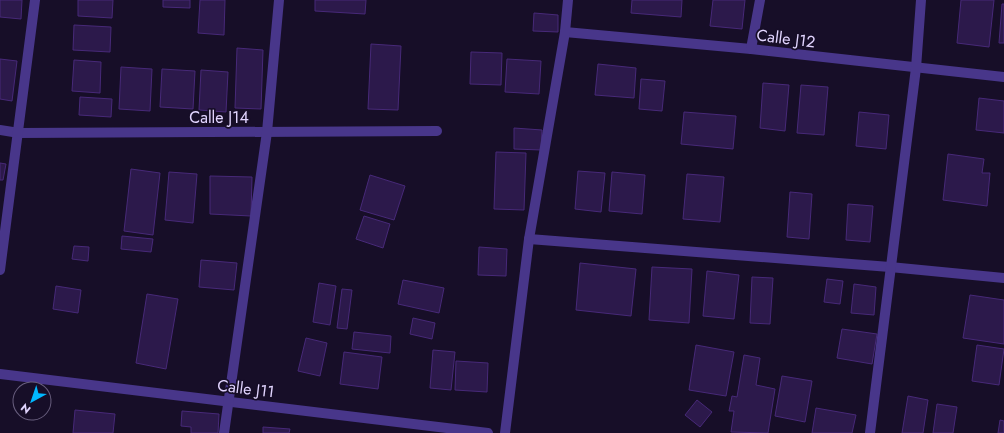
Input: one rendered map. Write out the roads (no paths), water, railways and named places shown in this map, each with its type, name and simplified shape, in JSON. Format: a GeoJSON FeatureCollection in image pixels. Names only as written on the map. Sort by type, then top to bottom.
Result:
{"type":"FeatureCollection","features":[{"type":"Feature","properties":{"kind":"street"},"geometry":{"type":"LineString","coordinates":[[0,270],[19,133],[35,0]]}},
{"type":"Feature","properties":{"kind":"street"},"geometry":{"type":"LineString","coordinates":[[224,433],[267,132],[279,0]]}},
{"type":"Feature","properties":{"kind":"street"},"geometry":{"type":"LineString","coordinates":[[505,433],[529,239],[565,32],[568,0]]}},
{"type":"Feature","properties":{"kind":"street"},"geometry":{"type":"LineString","coordinates":[[751,49],[760,0]]}},
{"type":"Feature","properties":{"kind":"street"},"geometry":{"type":"LineString","coordinates":[[870,433],[916,68],[922,0]]}},
{"type":"Feature","properties":{"kind":"street","name":"Calle J12"},"geometry":{"type":"LineString","coordinates":[[565,32],[751,49],[1004,77]]}},
{"type":"Feature","properties":{"kind":"street","name":"Calle J14"},"geometry":{"type":"LineString","coordinates":[[0,130],[19,133],[437,131]]}},
{"type":"Feature","properties":{"kind":"street"},"geometry":{"type":"LineString","coordinates":[[529,239],[890,267],[1004,278]]}},
{"type":"Feature","properties":{"kind":"street","name":"Calle J11"},"geometry":{"type":"LineString","coordinates":[[0,374],[488,433]]}}]}
